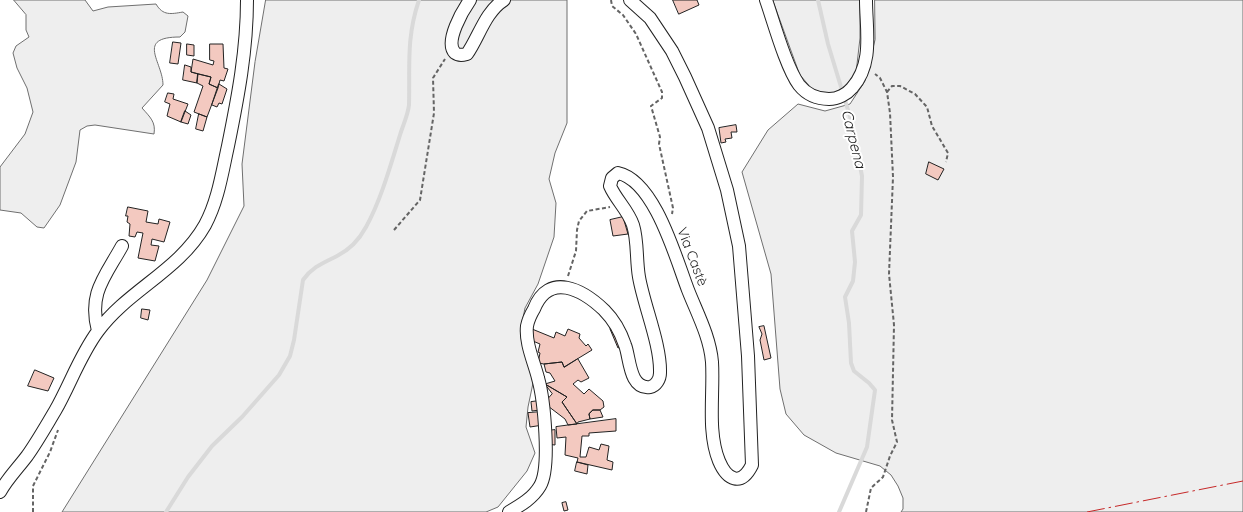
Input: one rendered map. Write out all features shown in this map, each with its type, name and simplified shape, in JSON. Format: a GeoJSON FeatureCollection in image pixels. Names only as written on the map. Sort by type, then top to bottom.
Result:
{"type":"FeatureCollection","features":[{"type":"Feature","properties":{"kind":"street"},"geometry":{"type":"LineString","coordinates":[[0,492],[28,455],[98,331],[126,301],[158,277],[179,258],[205,225],[222,179],[236,107],[244,63],[248,0]]}},
{"type":"Feature","properties":{"kind":"street"},"geometry":{"type":"LineString","coordinates":[[470,0],[457,23],[452,40],[453,49],[456,54],[467,54],[489,16],[504,0]]}},
{"type":"Feature","properties":{"kind":"street","name":"Via Castè"},"geometry":{"type":"LineString","coordinates":[[564,286],[580,293],[604,310],[626,346],[630,368],[636,381],[650,387],[656,384],[660,372],[657,348],[639,278],[634,231],[628,214],[610,186],[612,178],[618,173],[627,176],[641,188],[665,228],[708,341],[712,362],[714,437],[717,457],[721,467],[732,478],[740,479],[748,473],[752,465],[752,450],[748,356],[739,246],[727,190],[708,128],[672,51],[650,18],[630,0]]}},
{"type":"Feature","properties":{"kind":"street"},"geometry":{"type":"LineString","coordinates":[[766,0],[792,73],[799,85],[807,93],[814,96],[834,99],[847,93],[858,81],[865,66],[868,41],[866,0]]}},
{"type":"Feature","properties":{"kind":"street"},"geometry":{"type":"LineString","coordinates":[[98,331],[94,308],[98,288],[122,246]]}},
{"type":"Feature","properties":{"kind":"street"},"geometry":{"type":"LineString","coordinates":[[509,512],[524,504],[532,496],[540,486],[545,475],[546,459],[541,388],[528,339],[527,326],[535,305],[544,293],[558,286],[564,286]]}},
{"type":"Feature","properties":{"kind":"path"},"geometry":{"type":"LineString","coordinates":[[611,0],[612,6],[624,15],[636,34],[662,92],[662,98],[652,106],[660,137],[659,144],[663,155],[673,208],[670,220],[665,228]]}},
{"type":"Feature","properties":{"kind":"path"},"geometry":{"type":"LineString","coordinates":[[394,230],[420,200],[434,113],[432,78],[445,59],[456,54]]}},
{"type":"Feature","properties":{"kind":"path"},"geometry":{"type":"LineString","coordinates":[[865,66],[880,78],[887,92],[890,114],[893,177],[888,274],[894,325],[892,420],[897,442],[883,477],[871,488],[866,512]]}},
{"type":"Feature","properties":{"kind":"path"},"geometry":{"type":"LineString","coordinates":[[887,92],[892,86],[900,86],[915,94],[927,107],[932,126],[948,153],[946,162]]}},
{"type":"Feature","properties":{"kind":"path"},"geometry":{"type":"LineString","coordinates":[[564,286],[576,251],[577,230],[582,215],[587,211],[606,207],[624,209]]}},
{"type":"Feature","properties":{"kind":"path"},"geometry":{"type":"LineString","coordinates":[[33,512],[33,486],[58,431],[55,410]]}},
{"type":"Feature","properties":{"kind":"shaded area"},"geometry":{"type":"Polygon","coordinates":[[[14,0],[85,0],[93,11],[108,7],[156,4],[161,11],[171,14],[183,12],[188,16],[185,32],[180,37],[166,38],[158,41],[155,46],[163,85],[142,108],[153,123],[154,134],[95,125],[87,126],[80,130],[76,162],[60,205],[44,228],[37,227],[21,213],[0,210],[0,167],[25,134],[33,112],[27,88],[17,68],[13,53],[16,46],[29,37],[26,30],[26,15],[14,0]]]}},
{"type":"Feature","properties":{"kind":"shaded area"},"geometry":{"type":"Polygon","coordinates":[[[266,0],[567,0],[567,123],[555,153],[549,179],[556,203],[554,237],[538,284],[525,308],[521,328],[533,383],[526,427],[535,453],[527,471],[498,507],[486,512],[62,512],[207,280],[244,206],[242,164],[255,62],[266,0]]]}},
{"type":"Feature","properties":{"kind":"shaded area"},"geometry":{"type":"Polygon","coordinates":[[[773,0],[860,0],[860,38],[856,73],[845,86],[835,93],[823,93],[812,89],[800,75],[773,0]]]}},
{"type":"Feature","properties":{"kind":"shaded area"},"geometry":{"type":"Polygon","coordinates":[[[875,0],[1243,0],[1243,512],[901,512],[903,509],[903,498],[891,475],[880,466],[836,453],[804,435],[786,414],[780,389],[771,274],[742,172],[768,130],[798,104],[825,111],[850,104],[865,81],[875,40],[875,0]]]}},
{"type":"Feature","properties":{"kind":"building"},"geometry":{"type":"Polygon","coordinates":[[[673,0],[697,0],[699,5],[679,14],[673,0]]]}},
{"type":"Feature","properties":{"kind":"building"},"geometry":{"type":"Polygon","coordinates":[[[173,42],[181,43],[178,64],[170,63],[173,42]]]}},
{"type":"Feature","properties":{"kind":"building"},"geometry":{"type":"Polygon","coordinates":[[[187,44],[194,45],[194,56],[187,55],[187,44]]]}},
{"type":"Feature","properties":{"kind":"building"},"geometry":{"type":"Polygon","coordinates":[[[210,44],[223,44],[224,68],[228,69],[224,81],[220,80],[218,88],[209,84],[211,77],[191,72],[193,59],[213,65],[214,61],[210,60],[210,44]]]}},
{"type":"Feature","properties":{"kind":"building"},"geometry":{"type":"Polygon","coordinates":[[[185,65],[191,67],[191,72],[198,74],[197,83],[183,80],[185,65]]]}},
{"type":"Feature","properties":{"kind":"building"},"geometry":{"type":"Polygon","coordinates":[[[198,74],[211,77],[209,84],[218,88],[207,117],[194,112],[203,86],[197,83],[198,74]]]}},
{"type":"Feature","properties":{"kind":"building"},"geometry":{"type":"Polygon","coordinates":[[[219,84],[227,89],[222,104],[219,103],[217,107],[212,105],[219,84]]]}},
{"type":"Feature","properties":{"kind":"building"},"geometry":{"type":"Polygon","coordinates":[[[168,93],[174,94],[173,99],[188,104],[181,122],[167,116],[170,104],[165,102],[168,93]]]}},
{"type":"Feature","properties":{"kind":"building"},"geometry":{"type":"Polygon","coordinates":[[[185,111],[191,115],[188,124],[181,122],[185,111]]]}},
{"type":"Feature","properties":{"kind":"building"},"geometry":{"type":"Polygon","coordinates":[[[199,114],[207,117],[203,131],[196,129],[199,114]]]}},
{"type":"Feature","properties":{"kind":"building"},"geometry":{"type":"Polygon","coordinates":[[[736,125],[737,132],[731,132],[732,138],[725,139],[726,142],[721,143],[719,128],[736,125]]]}},
{"type":"Feature","properties":{"kind":"building"},"geometry":{"type":"Polygon","coordinates":[[[929,162],[944,169],[938,180],[926,174],[929,162]]]}},
{"type":"Feature","properties":{"kind":"building"},"geometry":{"type":"Polygon","coordinates":[[[128,207],[148,211],[146,222],[158,224],[159,219],[170,222],[164,242],[152,239],[151,245],[159,246],[155,261],[138,258],[143,233],[137,232],[135,237],[129,236],[130,224],[127,222],[128,216],[126,216],[128,207]]]}},
{"type":"Feature","properties":{"kind":"building"},"geometry":{"type":"Polygon","coordinates":[[[623,217],[628,234],[613,236],[610,220],[623,217]]]}},
{"type":"Feature","properties":{"kind":"building"},"geometry":{"type":"Polygon","coordinates":[[[142,309],[150,310],[148,320],[141,318],[142,309]]]}},
{"type":"Feature","properties":{"kind":"building"},"geometry":{"type":"Polygon","coordinates":[[[764,326],[771,358],[764,360],[760,340],[762,334],[759,327],[764,326]]]}},
{"type":"Feature","properties":{"kind":"building"},"geometry":{"type":"Polygon","coordinates":[[[614,328],[622,346],[618,348],[610,329],[614,328]]]}},
{"type":"Feature","properties":{"kind":"building"},"geometry":{"type":"Polygon","coordinates":[[[532,329],[554,338],[556,332],[565,336],[568,329],[580,334],[579,338],[586,346],[588,344],[592,350],[564,367],[562,362],[538,363],[540,344],[528,339],[532,329]]]}},
{"type":"Feature","properties":{"kind":"building"},"geometry":{"type":"Polygon","coordinates":[[[578,359],[589,378],[581,382],[578,380],[573,384],[584,394],[589,389],[603,401],[604,407],[600,410],[593,410],[589,414],[590,419],[578,422],[577,424],[562,402],[567,397],[545,384],[555,381],[550,373],[546,372],[544,364],[562,362],[564,367],[578,359]]]}},
{"type":"Feature","properties":{"kind":"building"},"geometry":{"type":"Polygon","coordinates":[[[35,370],[54,378],[48,391],[28,386],[35,370]]]}},
{"type":"Feature","properties":{"kind":"building"},"geometry":{"type":"Polygon","coordinates":[[[545,384],[567,397],[562,402],[577,424],[568,425],[565,419],[544,403],[552,394],[545,384]]]}},
{"type":"Feature","properties":{"kind":"building"},"geometry":{"type":"Polygon","coordinates":[[[539,401],[540,410],[532,411],[531,402],[539,401]]]}},
{"type":"Feature","properties":{"kind":"building"},"geometry":{"type":"Polygon","coordinates":[[[593,410],[600,410],[603,417],[590,419],[589,414],[593,410]]]}},
{"type":"Feature","properties":{"kind":"building"},"geometry":{"type":"Polygon","coordinates":[[[541,412],[543,425],[530,427],[528,413],[541,412]]]}},
{"type":"Feature","properties":{"kind":"building"},"geometry":{"type":"Polygon","coordinates":[[[616,419],[616,431],[589,433],[589,436],[582,436],[580,457],[586,457],[589,447],[599,450],[601,444],[609,446],[607,460],[613,462],[612,470],[577,462],[578,458],[565,455],[566,437],[557,438],[556,427],[616,419]]]}},
{"type":"Feature","properties":{"kind":"building"},"geometry":{"type":"Polygon","coordinates":[[[555,430],[555,445],[546,444],[546,431],[555,430]]]}},
{"type":"Feature","properties":{"kind":"building"},"geometry":{"type":"Polygon","coordinates":[[[577,462],[588,465],[587,474],[575,471],[577,462]]]}},
{"type":"Feature","properties":{"kind":"building"},"geometry":{"type":"Polygon","coordinates":[[[566,502],[568,510],[564,511],[562,503],[566,502]]]}},
{"type":"Feature","properties":{"kind":"waterway"},"geometry":{"type":"LineString","coordinates":[[166,512],[188,477],[212,446],[242,417],[279,375],[290,356],[303,280],[322,263],[346,251],[363,232],[371,216],[385,182],[407,116],[409,105],[410,40],[419,0]]}},
{"type":"Feature","properties":{"kind":"waterway","name":"Carpena"},"geometry":{"type":"LineString","coordinates":[[818,0],[828,44],[851,120],[862,176],[861,215],[852,231],[855,262],[853,281],[845,297],[849,323],[851,363],[854,371],[875,390],[867,447],[839,512]]}},
{"type":"Feature","properties":{"kind":"power"},"geometry":{"type":"LineString","coordinates":[[1087,512],[1243,481]]}}]}
